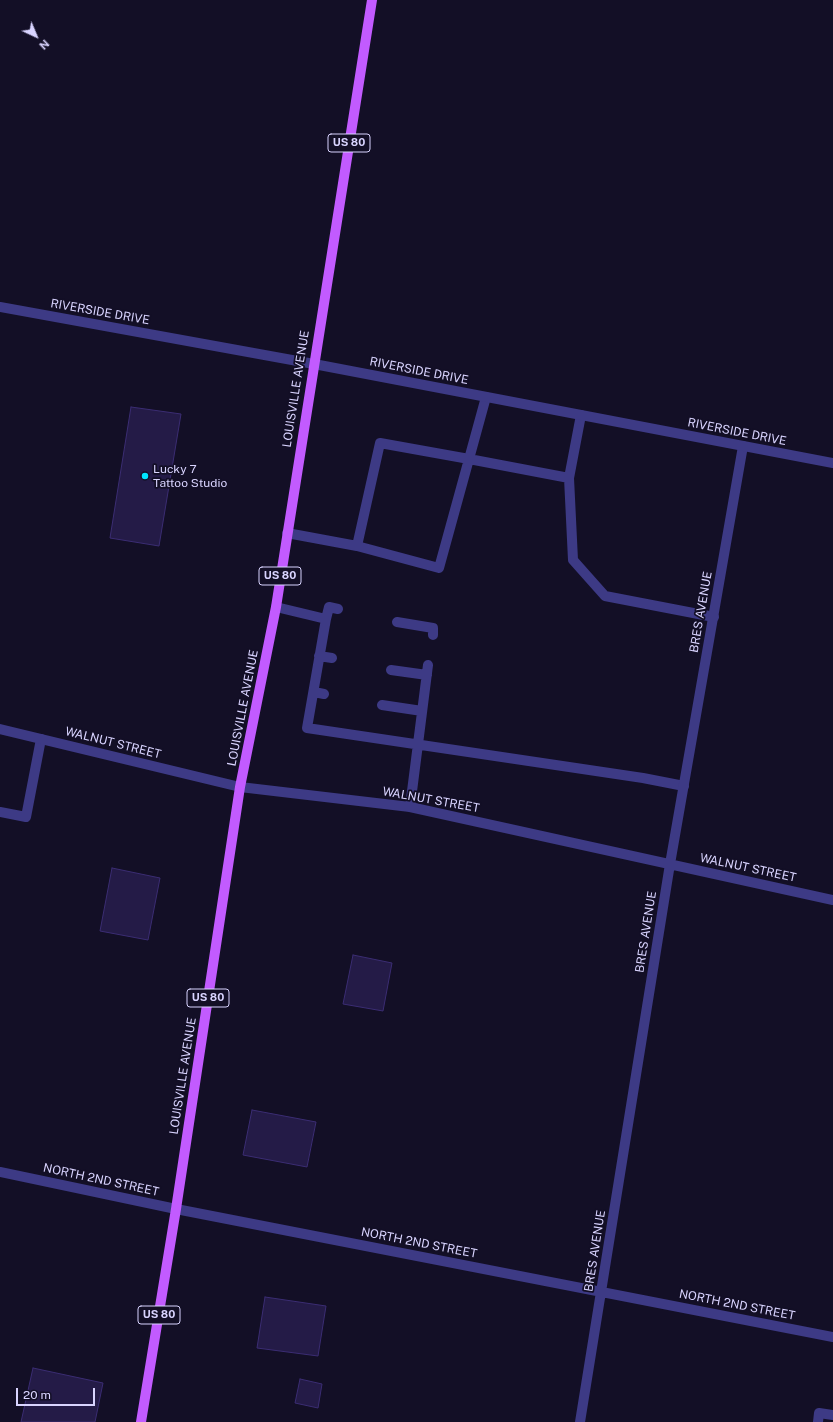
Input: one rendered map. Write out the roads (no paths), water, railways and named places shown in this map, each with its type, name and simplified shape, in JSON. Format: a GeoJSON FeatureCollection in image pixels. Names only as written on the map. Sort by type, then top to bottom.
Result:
{"type":"FeatureCollection","features":[{"type":"Feature","properties":{"kind":"main road","name":"LOUISVILLE AVENUE"},"geometry":{"type":"LineString","coordinates":[[142,1422],[240,787],[276,607],[372,0]]}},
{"type":"Feature","properties":{"kind":"street","name":"RIVERSIDE DRIVE"},"geometry":{"type":"LineString","coordinates":[[0,307],[314,364],[833,463]]}},
{"type":"Feature","properties":{"kind":"street"},"geometry":{"type":"LineString","coordinates":[[287,533],[356,546],[439,568],[486,397]]}},
{"type":"Feature","properties":{"kind":"street"},"geometry":{"type":"LineString","coordinates":[[581,415],[569,478],[573,560],[606,596],[714,617]]}},
{"type":"Feature","properties":{"kind":"street"},"geometry":{"type":"LineString","coordinates":[[356,546],[380,443],[569,478]]}},
{"type":"Feature","properties":{"kind":"street","name":"BRES AVENUE"},"geometry":{"type":"LineString","coordinates":[[580,1422],[670,864],[744,446]]}},
{"type":"Feature","properties":{"kind":"street"},"geometry":{"type":"LineString","coordinates":[[276,607],[326,619]]}},
{"type":"Feature","properties":{"kind":"street"},"geometry":{"type":"LineString","coordinates":[[338,609],[329,607],[307,728],[642,778],[684,786]]}},
{"type":"Feature","properties":{"kind":"street"},"geometry":{"type":"LineString","coordinates":[[397,622],[433,628],[432,635]]}},
{"type":"Feature","properties":{"kind":"street"},"geometry":{"type":"LineString","coordinates":[[320,656],[332,658]]}},
{"type":"Feature","properties":{"kind":"street"},"geometry":{"type":"LineString","coordinates":[[391,670],[428,670],[417,744],[410,807]]}},
{"type":"Feature","properties":{"kind":"street"},"geometry":{"type":"LineString","coordinates":[[314,692],[324,694]]}},
{"type":"Feature","properties":{"kind":"street"},"geometry":{"type":"LineString","coordinates":[[382,705],[422,710]]}},
{"type":"Feature","properties":{"kind":"street","name":"WALNUT STREET"},"geometry":{"type":"LineString","coordinates":[[0,729],[240,787],[410,807],[833,900]]}},
{"type":"Feature","properties":{"kind":"street"},"geometry":{"type":"LineString","coordinates":[[0,812],[26,817],[41,739]]}},
{"type":"Feature","properties":{"kind":"street","name":"NORTH 2ND STREET"},"geometry":{"type":"LineString","coordinates":[[0,1172],[176,1209],[833,1337]]}},
{"type":"Feature","properties":{"kind":"street"},"geometry":{"type":"LineString","coordinates":[[818,1422],[819,1413],[833,1415]]}},
{"type":"Feature","properties":{"kind":"place","name":"Lucky 7 Tattoo Studio"},"geometry":{"type":"Point","coordinates":[145,476]}}]}
